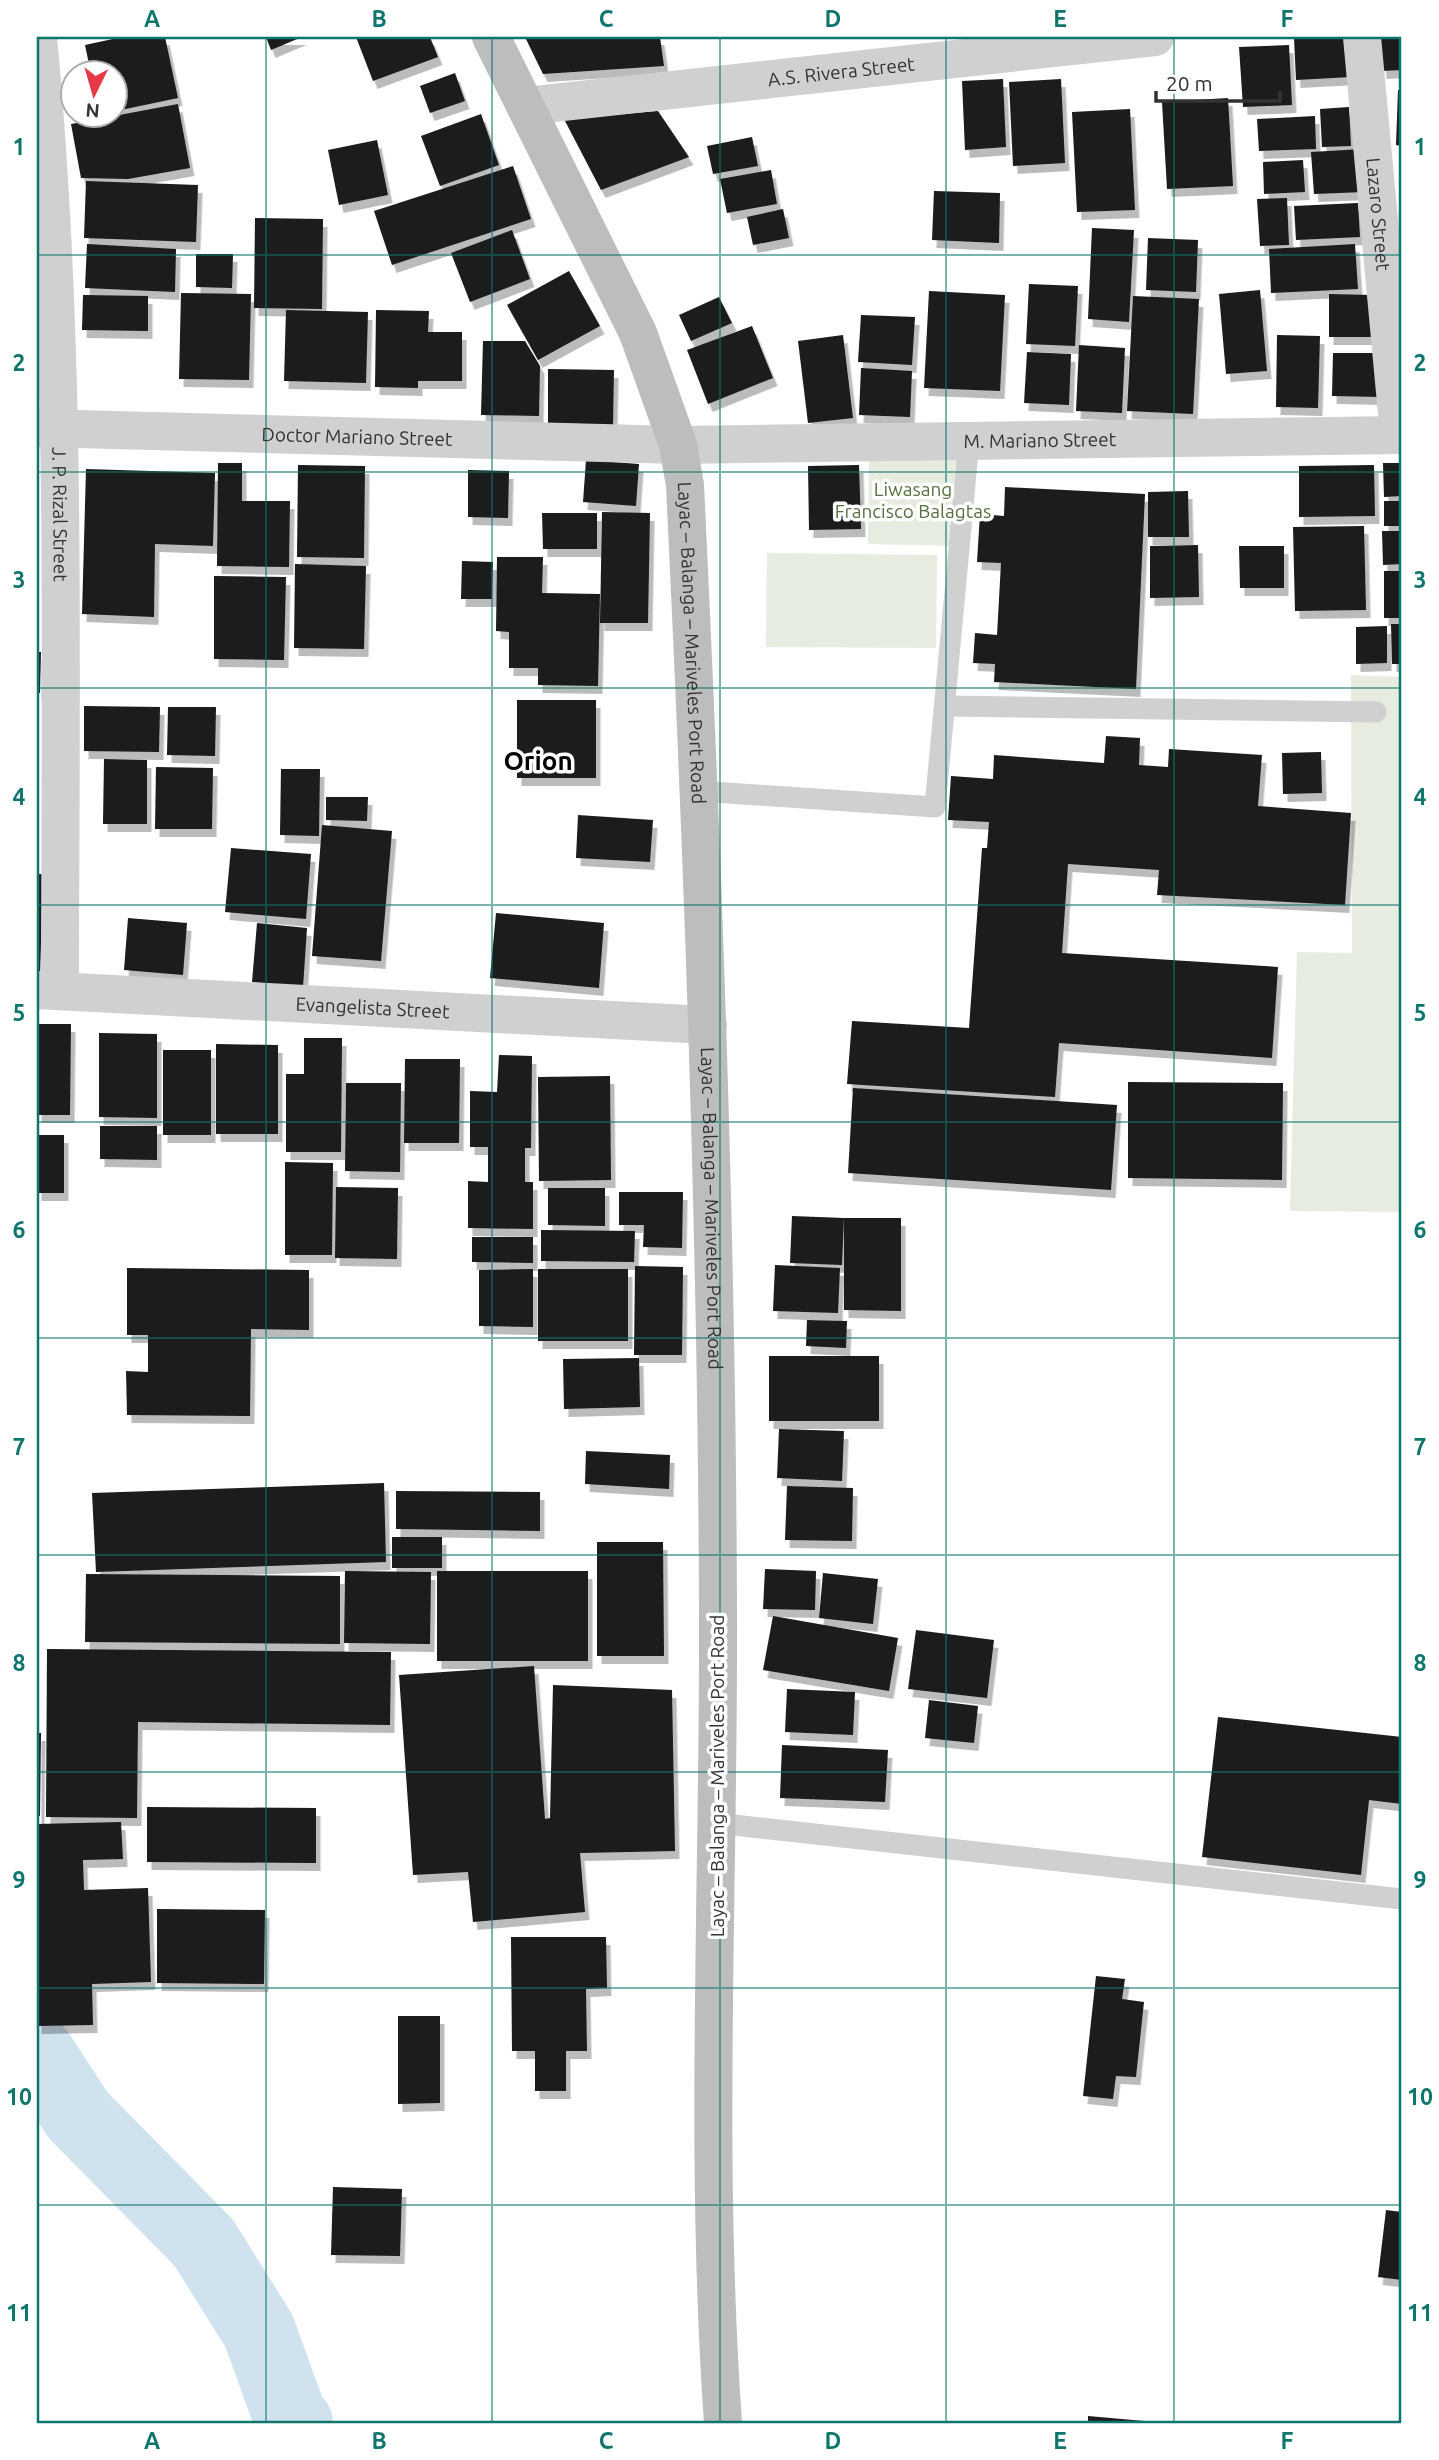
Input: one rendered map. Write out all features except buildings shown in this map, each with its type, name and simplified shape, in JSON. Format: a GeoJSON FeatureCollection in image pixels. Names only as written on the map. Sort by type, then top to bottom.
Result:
{"type":"FeatureCollection","features":[{"type":"Feature","properties":{"kind":"main road","name":"Layac – Balanga – Mariveles Port Road"},"geometry":{"type":"LineString","coordinates":[[491,37],[638,333],[678,445],[685,485],[708,1025],[717,1325],[716,2276],[723,2423]]}},
{"type":"Feature","properties":{"kind":"street","name":"J. P. Rizal Street"},"geometry":{"type":"LineString","coordinates":[[37,37],[49,153],[48,990]]}},
{"type":"Feature","properties":{"kind":"street","name":"A.S. Rivera Street"},"geometry":{"type":"LineString","coordinates":[[526,106],[1155,37]]}},
{"type":"Feature","properties":{"kind":"street","name":"Lazaro Street"},"geometry":{"type":"LineString","coordinates":[[1362,37],[1401,435]]}},
{"type":"Feature","properties":{"kind":"street","name":"Doctor Mariano Street"},"geometry":{"type":"LineString","coordinates":[[49,429],[678,445]]}},
{"type":"Feature","properties":{"kind":"street","name":"M. Mariano Street"},"geometry":{"type":"LineString","coordinates":[[678,445],[1401,435]]}},
{"type":"Feature","properties":{"kind":"street","name":"Evangelista Street"},"geometry":{"type":"LineString","coordinates":[[48,990],[708,1025]]}},
{"type":"Feature","properties":{"kind":"lane"},"geometry":{"type":"LineString","coordinates":[[698,792],[935,807],[969,441]]}},
{"type":"Feature","properties":{"kind":"lane"},"geometry":{"type":"LineString","coordinates":[[945,706],[1376,712]]}},
{"type":"Feature","properties":{"kind":"lane"},"geometry":{"type":"LineString","coordinates":[[716,1823],[1402,1899]]}},
{"type":"Feature","properties":{"kind":"green space","name":"Liwasang Francisco Balagtas"},"geometry":{"type":"Polygon","coordinates":[[[869,454],[958,455],[956,546],[868,544],[869,454]]]}},
{"type":"Feature","properties":{"kind":"green space"},"geometry":{"type":"Polygon","coordinates":[[[767,553],[937,555],[936,648],[766,647],[767,553]]]}},
{"type":"Feature","properties":{"kind":"green space"},"geometry":{"type":"Polygon","coordinates":[[[1351,675],[1402,677],[1402,1212],[1290,1211],[1297,952],[1352,953],[1351,675]]]}},
{"type":"Feature","properties":{"kind":"waterway"},"geometry":{"type":"LineString","coordinates":[[37,2052],[78,2115],[204,2243],[259,2331],[290,2417],[296,2423]]}},
{"type":"Feature","properties":{"kind":"district","name":"Orion"},"geometry":{"type":"Point","coordinates":[538,760]}}]}
